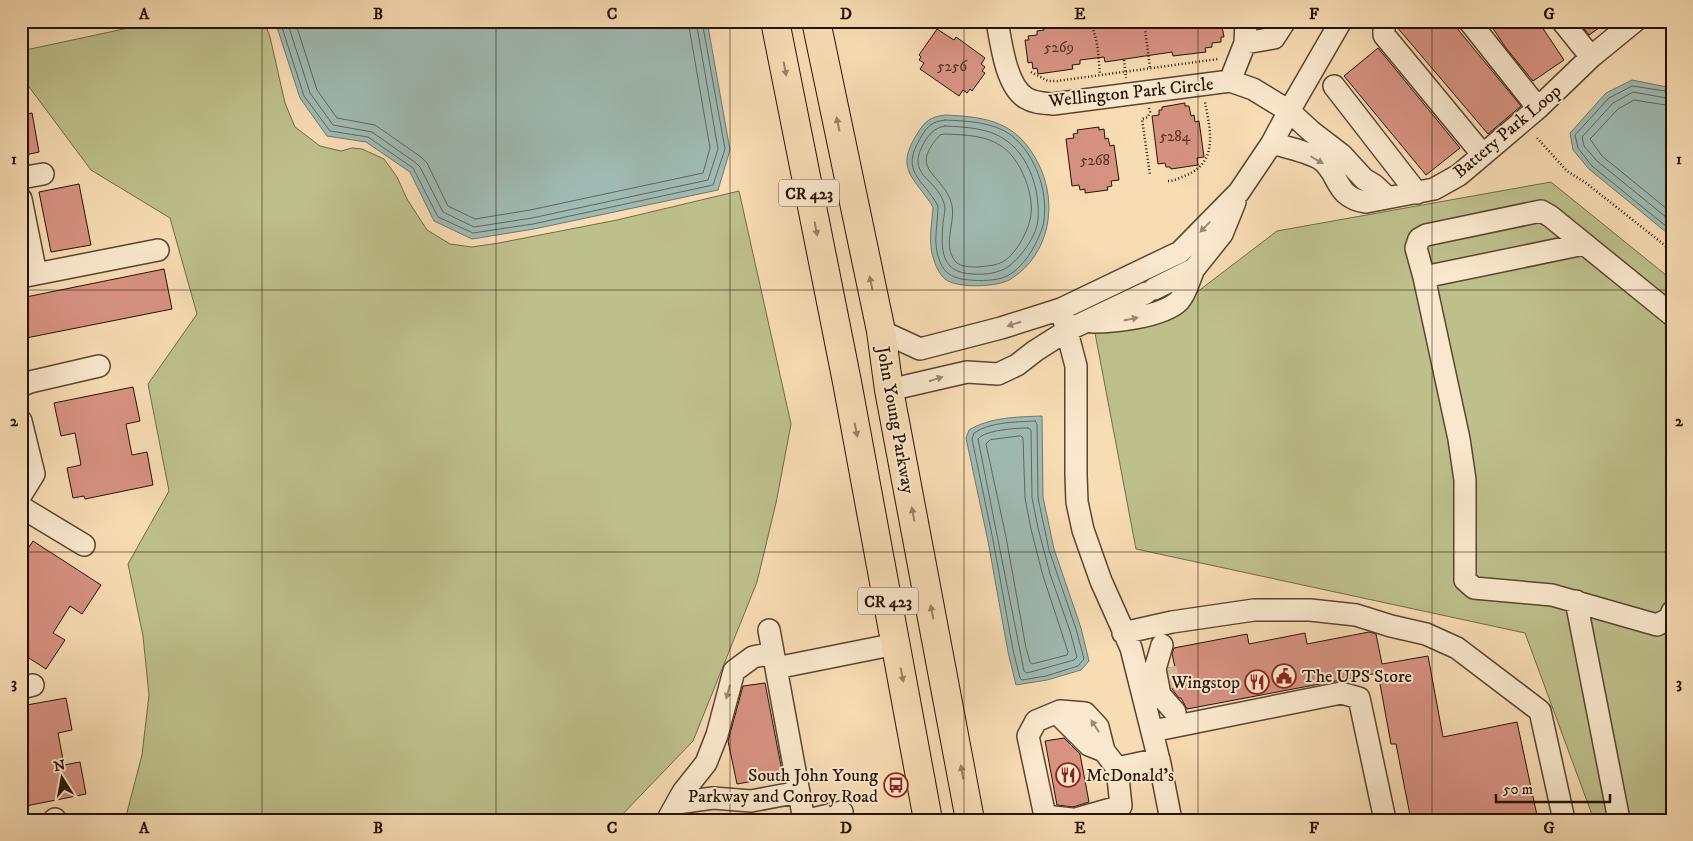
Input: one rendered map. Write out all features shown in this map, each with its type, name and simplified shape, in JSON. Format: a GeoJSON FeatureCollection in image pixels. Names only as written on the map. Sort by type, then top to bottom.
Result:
{"type":"FeatureCollection","features":[{"type":"Feature","properties":{"kind":"highway","name":"CR 423"},"geometry":{"type":"LineString","coordinates":[[775,21],[847,382],[928,820]]}},
{"type":"Feature","properties":{"kind":"highway","name":"John Young Parkway"},"geometry":{"type":"LineString","coordinates":[[816,21],[881,331],[889,390],[970,820]]}},
{"type":"Feature","properties":{"kind":"highway"},"geometry":{"type":"LineString","coordinates":[[792,105],[819,152],[864,378],[875,386],[889,390]]}},
{"type":"Feature","properties":{"kind":"highway"},"geometry":{"type":"LineString","coordinates":[[847,382],[876,398],[879,402],[894,448],[903,463]]}},
{"type":"Feature","properties":{"kind":"street","name":"Wellington Park Circle"},"geometry":{"type":"LineString","coordinates":[[997,21],[1004,57],[1012,82],[1024,97],[1036,102],[1053,104],[1230,81],[1253,89],[1288,111]]}},
{"type":"Feature","properties":{"kind":"street","name":"Wellington Park Circle"},"geometry":{"type":"LineString","coordinates":[[1230,81],[1246,43],[1246,21]]}},
{"type":"Feature","properties":{"kind":"street"},"geometry":{"type":"LineString","coordinates":[[1246,43],[1274,38],[1285,21]]}},
{"type":"Feature","properties":{"kind":"street"},"geometry":{"type":"LineString","coordinates":[[881,331],[920,349],[1001,328],[1054,311],[1180,252],[1239,192],[1272,143],[1288,111],[1341,21]]}},
{"type":"Feature","properties":{"kind":"street"},"geometry":{"type":"LineString","coordinates":[[1384,21],[1384,35],[1483,154]]}},
{"type":"Feature","properties":{"kind":"street"},"geometry":{"type":"LineString","coordinates":[[1469,21],[1538,108]]}},
{"type":"Feature","properties":{"kind":"street"},"geometry":{"type":"LineString","coordinates":[[1562,21],[1591,58]]}},
{"type":"Feature","properties":{"kind":"street","name":"Battery Park Loop"},"geometry":{"type":"LineString","coordinates":[[1272,143],[1321,159],[1346,195],[1356,201],[1366,202],[1434,189],[1459,175],[1538,108],[1591,58],[1635,21]]}},
{"type":"Feature","properties":{"kind":"street"},"geometry":{"type":"LineString","coordinates":[[1334,86],[1417,193]]}},
{"type":"Feature","properties":{"kind":"street"},"geometry":{"type":"LineString","coordinates":[[1288,111],[1342,155],[1364,179],[1387,197]]}},
{"type":"Feature","properties":{"kind":"street"},"geometry":{"type":"LineString","coordinates":[[21,178],[43,174]]}},
{"type":"Feature","properties":{"kind":"street"},"geometry":{"type":"LineString","coordinates":[[889,390],[967,372],[998,374],[1068,331],[1186,273],[1222,234],[1239,192]]}},
{"type":"Feature","properties":{"kind":"street"},"geometry":{"type":"LineString","coordinates":[[21,198],[29,276],[158,250]]}},
{"type":"Feature","properties":{"kind":"street"},"geometry":{"type":"LineString","coordinates":[[1672,315],[1550,216],[1541,211],[1426,234],[1419,239],[1416,248],[1460,439],[1465,480],[1465,580],[1474,588],[1552,595],[1657,625],[1670,618],[1672,612]]}},
{"type":"Feature","properties":{"kind":"street"},"geometry":{"type":"LineString","coordinates":[[1424,277],[1584,244]]}},
{"type":"Feature","properties":{"kind":"street"},"geometry":{"type":"LineString","coordinates":[[1164,260],[1186,273]]}},
{"type":"Feature","properties":{"kind":"street"},"geometry":{"type":"LineString","coordinates":[[1068,331],[1132,319],[1157,312],[1177,302],[1185,292],[1186,273]]}},
{"type":"Feature","properties":{"kind":"street"},"geometry":{"type":"LineString","coordinates":[[1054,311],[1068,331],[1064,372],[1077,401],[1077,502],[1083,530],[1101,582],[1131,648],[1159,758],[1171,820]]}},
{"type":"Feature","properties":{"kind":"street"},"geometry":{"type":"LineString","coordinates":[[21,386],[30,382],[99,366]]}},
{"type":"Feature","properties":{"kind":"street"},"geometry":{"type":"LineString","coordinates":[[21,421],[34,474],[21,495]]}},
{"type":"Feature","properties":{"kind":"street"},"geometry":{"type":"LineString","coordinates":[[21,507],[84,545]]}},
{"type":"Feature","properties":{"kind":"street"},"geometry":{"type":"LineString","coordinates":[[1576,601],[1619,820]]}},
{"type":"Feature","properties":{"kind":"street"},"geometry":{"type":"LineString","coordinates":[[1123,632],[1159,635],[1254,610],[1310,610],[1356,615],[1390,626],[1426,634],[1457,648],[1540,711],[1564,820]]}},
{"type":"Feature","properties":{"kind":"street"},"geometry":{"type":"LineString","coordinates":[[769,630],[804,820]]}},
{"type":"Feature","properties":{"kind":"street"},"geometry":{"type":"LineString","coordinates":[[1159,635],[1166,668]]}},
{"type":"Feature","properties":{"kind":"street"},"geometry":{"type":"LineString","coordinates":[[1159,635],[1155,670],[1160,695],[1175,712]]}},
{"type":"Feature","properties":{"kind":"street"},"geometry":{"type":"LineString","coordinates":[[673,811],[683,792],[706,763],[717,735],[734,671],[753,657],[775,661],[896,644]]}},
{"type":"Feature","properties":{"kind":"street"},"geometry":{"type":"LineString","coordinates":[[1152,731],[1175,712],[1341,694],[1359,698],[1385,820]]}},
{"type":"Feature","properties":{"kind":"street"},"geometry":{"type":"LineString","coordinates":[[1060,711],[1085,713],[1098,727],[1104,750],[1117,768],[1121,806],[1072,819],[1045,816],[1028,736],[1036,721],[1060,711]]}},
{"type":"Feature","properties":{"kind":"street"},"geometry":{"type":"LineString","coordinates":[[1117,768],[1159,758]]}},
{"type":"Feature","properties":{"kind":"street"},"geometry":{"type":"LineString","coordinates":[[673,811],[713,798],[751,801],[799,792]]}},
{"type":"Feature","properties":{"kind":"street"},"geometry":{"type":"LineString","coordinates":[[808,820],[842,812]]}},
{"type":"Feature","properties":{"kind":"path"},"geometry":{"type":"LineString","coordinates":[[1088,21],[1093,28],[1100,75]]}},
{"type":"Feature","properties":{"kind":"path"},"geometry":{"type":"LineString","coordinates":[[1144,21],[1150,68]]}},
{"type":"Feature","properties":{"kind":"path"},"geometry":{"type":"LineString","coordinates":[[1031,72],[1048,81],[1219,59]]}},
{"type":"Feature","properties":{"kind":"path"},"geometry":{"type":"LineString","coordinates":[[1149,102],[1150,112],[1148,117],[1142,119],[1150,175]]}},
{"type":"Feature","properties":{"kind":"path"},"geometry":{"type":"LineString","coordinates":[[1168,181],[1194,172],[1204,161],[1210,150],[1205,102]]}},
{"type":"Feature","properties":{"kind":"path"},"geometry":{"type":"LineString","coordinates":[[1537,138],[1567,172],[1586,182],[1672,251]]}},
{"type":"Feature","properties":{"kind":"green space"},"geometry":{"type":"Polygon","coordinates":[[[161,21],[259,21],[265,23],[285,103],[295,127],[320,146],[341,151],[352,148],[362,149],[384,159],[397,177],[407,199],[427,230],[450,244],[472,247],[499,243],[617,220],[739,191],[791,424],[776,503],[757,582],[693,741],[617,820],[125,820],[142,755],[149,695],[143,636],[128,564],[169,491],[148,384],[197,314],[170,218],[91,170],[21,76],[21,51],[161,21]]]}},
{"type":"Feature","properties":{"kind":"green space"},"geometry":{"type":"Polygon","coordinates":[[[1551,182],[1672,280],[1672,820],[1594,820],[1525,633],[1136,549],[1095,333],[1184,302],[1277,231],[1551,182]]]}},
{"type":"Feature","properties":{"kind":"water"},"geometry":{"type":"Polygon","coordinates":[[[275,21],[707,21],[730,150],[718,190],[534,229],[472,239],[434,221],[410,172],[366,142],[327,136],[300,98],[275,21]]]}},
{"type":"Feature","properties":{"kind":"water"},"geometry":{"type":"Polygon","coordinates":[[[1632,80],[1672,88],[1672,237],[1589,169],[1573,150],[1570,133],[1606,93],[1632,80]]]}},
{"type":"Feature","properties":{"kind":"water"},"geometry":{"type":"Polygon","coordinates":[[[945,115],[989,120],[1012,131],[1022,139],[1031,151],[1045,180],[1049,212],[1042,242],[1024,269],[1005,282],[978,286],[959,284],[945,279],[940,274],[936,265],[931,249],[933,207],[914,181],[907,165],[907,157],[910,146],[928,120],[945,115]]]}},
{"type":"Feature","properties":{"kind":"water"},"geometry":{"type":"Polygon","coordinates":[[[1042,416],[1043,497],[1054,549],[1081,628],[1089,661],[1081,670],[1047,680],[1016,685],[966,438],[969,430],[986,422],[1042,416]]]}},
{"type":"Feature","properties":{"kind":"building"},"geometry":{"type":"Polygon","coordinates":[[[1079,21],[1221,21],[1224,37],[1221,37],[1221,42],[1212,43],[1212,47],[1205,48],[1206,52],[1173,56],[1172,52],[1105,62],[1104,57],[1080,60],[1080,64],[1072,65],[1073,69],[1038,74],[1037,68],[1033,69],[1032,62],[1028,63],[1025,40],[1029,40],[1028,36],[1037,35],[1037,31],[1044,30],[1043,27],[1079,21]]]}},
{"type":"Feature","properties":{"kind":"building"},"geometry":{"type":"Polygon","coordinates":[[[1396,21],[1451,21],[1521,106],[1488,134],[1396,26],[1396,21]]]}},
{"type":"Feature","properties":{"kind":"building"},"geometry":{"type":"Polygon","coordinates":[[[1488,21],[1538,21],[1564,60],[1533,81],[1506,48],[1488,21]]]}},
{"type":"Feature","properties":{"kind":"building"},"geometry":{"type":"Polygon","coordinates":[[[1578,21],[1609,21],[1589,35],[1578,21]]]}},
{"type":"Feature","properties":{"kind":"building"},"geometry":{"type":"Polygon","coordinates":[[[937,29],[954,40],[956,37],[985,58],[981,64],[985,67],[982,71],[985,73],[972,91],[970,89],[967,93],[963,90],[959,96],[920,69],[924,63],[919,60],[921,57],[919,55],[937,29]]]}},
{"type":"Feature","properties":{"kind":"building"},"geometry":{"type":"Polygon","coordinates":[[[1378,48],[1460,148],[1426,175],[1344,76],[1378,48]]]}},
{"type":"Feature","properties":{"kind":"building"},"geometry":{"type":"Polygon","coordinates":[[[1185,103],[1185,106],[1189,106],[1191,116],[1194,115],[1195,122],[1199,121],[1204,157],[1197,158],[1198,165],[1171,169],[1166,167],[1165,163],[1158,164],[1152,116],[1159,115],[1159,110],[1162,110],[1162,107],[1185,103]]]}},
{"type":"Feature","properties":{"kind":"building"},"geometry":{"type":"Polygon","coordinates":[[[32,113],[39,152],[21,156],[21,115],[32,113]]]}},
{"type":"Feature","properties":{"kind":"building"},"geometry":{"type":"Polygon","coordinates":[[[1099,127],[1099,130],[1104,129],[1105,139],[1108,138],[1110,146],[1114,145],[1119,180],[1111,181],[1112,186],[1107,187],[1108,190],[1085,193],[1085,189],[1080,190],[1079,185],[1072,186],[1066,139],[1074,138],[1073,134],[1078,133],[1077,130],[1099,127]]]}},
{"type":"Feature","properties":{"kind":"building"},"geometry":{"type":"Polygon","coordinates":[[[79,184],[91,245],[51,252],[39,192],[79,184]]]}},
{"type":"Feature","properties":{"kind":"building"},"geometry":{"type":"Polygon","coordinates":[[[164,269],[172,309],[21,339],[21,298],[164,269]]]}},
{"type":"Feature","properties":{"kind":"building"},"geometry":{"type":"Polygon","coordinates":[[[133,387],[140,421],[126,424],[132,455],[147,452],[153,485],[85,499],[84,496],[73,498],[67,468],[81,465],[75,433],[61,436],[54,403],[133,387]]]}},
{"type":"Feature","properties":{"kind":"building"},"geometry":{"type":"Polygon","coordinates":[[[33,541],[101,585],[82,614],[70,606],[53,633],[65,640],[46,669],[21,653],[21,584],[26,577],[21,574],[21,559],[33,541]]]}},
{"type":"Feature","properties":{"kind":"building"},"geometry":{"type":"Polygon","coordinates":[[[1369,632],[1376,634],[1382,664],[1428,656],[1443,737],[1517,722],[1538,820],[1411,820],[1396,744],[1391,744],[1378,673],[1187,709],[1181,698],[1172,689],[1168,668],[1175,667],[1172,654],[1174,648],[1247,634],[1249,644],[1305,633],[1307,644],[1369,632]]]}},
{"type":"Feature","properties":{"kind":"building"},"geometry":{"type":"Polygon","coordinates":[[[765,683],[783,776],[737,784],[728,741],[743,686],[765,683]]]}},
{"type":"Feature","properties":{"kind":"building"},"geometry":{"type":"Polygon","coordinates":[[[66,698],[72,730],[58,733],[64,765],[80,762],[86,794],[21,807],[21,706],[66,698]]]}},
{"type":"Feature","properties":{"kind":"building","name":"McDonald's"},"geometry":{"type":"Polygon","coordinates":[[[1064,738],[1080,754],[1089,802],[1073,807],[1057,805],[1045,741],[1064,738]]]}},
{"type":"Feature","properties":{"kind":"tunnel"},"geometry":{"type":"LineString","coordinates":[[1166,668],[1173,699]]}},
{"type":"Feature","properties":{"kind":"place","name":"The UPS Store"},"geometry":{"type":"Point","coordinates":[1284,676]}},
{"type":"Feature","properties":{"kind":"place","name":"Wingstop"},"geometry":{"type":"Point","coordinates":[1257,682]}},
{"type":"Feature","properties":{"kind":"place","name":"McDonald's"},"geometry":{"type":"Point","coordinates":[1068,775]}},
{"type":"Feature","properties":{"kind":"place","name":"South John Young Parkway and Conroy Road"},"geometry":{"type":"Point","coordinates":[896,785]}}]}
